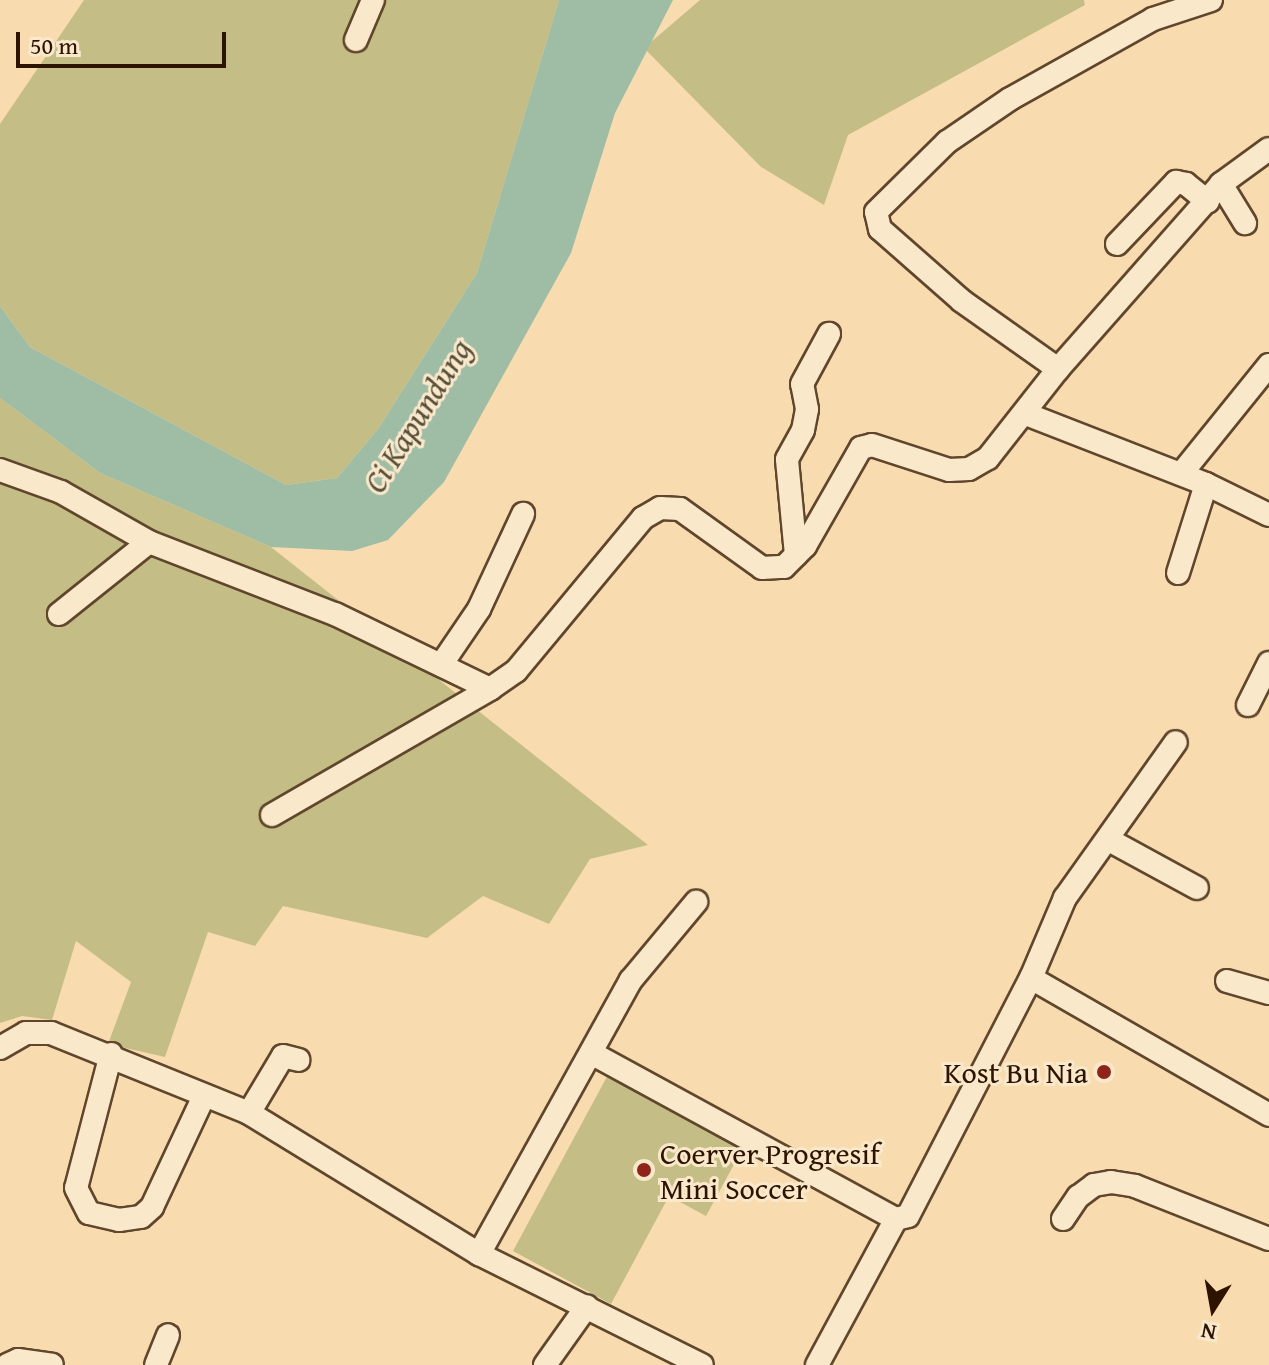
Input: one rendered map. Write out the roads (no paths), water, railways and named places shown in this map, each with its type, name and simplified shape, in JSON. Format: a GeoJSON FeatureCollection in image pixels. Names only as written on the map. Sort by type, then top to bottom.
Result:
{"type":"FeatureCollection","features":[{"type":"Feature","properties":{"kind":"street"},"geometry":{"type":"LineString","coordinates":[[356,40],[373,0]]}},
{"type":"Feature","properties":{"kind":"street"},"geometry":{"type":"LineString","coordinates":[[1058,369],[962,301],[880,229],[876,212],[947,142],[1010,99],[1153,19],[1211,0]]}},
{"type":"Feature","properties":{"kind":"street"},"geometry":{"type":"LineString","coordinates":[[272,815],[516,671],[643,518],[660,508],[680,509],[762,568],[784,567],[796,555],[861,448],[872,445],[949,470],[969,469],[988,458],[1026,414],[1058,369],[1214,193],[1269,149]]}},
{"type":"Feature","properties":{"kind":"street"},"geometry":{"type":"LineString","coordinates":[[1117,244],[1176,182],[1214,193],[1245,223]]}},
{"type":"Feature","properties":{"kind":"street"},"geometry":{"type":"LineString","coordinates":[[796,555],[787,459],[803,430],[807,409],[802,384],[829,334]]}},
{"type":"Feature","properties":{"kind":"street"},"geometry":{"type":"LineString","coordinates":[[1181,474],[1269,365]]}},
{"type":"Feature","properties":{"kind":"street"},"geometry":{"type":"LineString","coordinates":[[1026,414],[1206,484],[1269,515]]}},
{"type":"Feature","properties":{"kind":"street"},"geometry":{"type":"LineString","coordinates":[[0,470],[61,492],[149,542],[335,614],[490,689]]}},
{"type":"Feature","properties":{"kind":"street"},"geometry":{"type":"LineString","coordinates":[[1178,573],[1206,484]]}},
{"type":"Feature","properties":{"kind":"street"},"geometry":{"type":"LineString","coordinates":[[441,665],[479,609],[523,514]]}},
{"type":"Feature","properties":{"kind":"street"},"geometry":{"type":"LineString","coordinates":[[59,614],[149,542]]}},
{"type":"Feature","properties":{"kind":"street"},"geometry":{"type":"LineString","coordinates":[[1248,705],[1269,663]]}},
{"type":"Feature","properties":{"kind":"street"},"geometry":{"type":"LineString","coordinates":[[593,1054],[896,1219],[908,1216],[1031,978],[1065,898],[1176,742]]}},
{"type":"Feature","properties":{"kind":"street"},"geometry":{"type":"LineString","coordinates":[[1109,840],[1197,888]]}},
{"type":"Feature","properties":{"kind":"street"},"geometry":{"type":"LineString","coordinates":[[479,1254],[593,1054],[631,980],[696,902]]}},
{"type":"Feature","properties":{"kind":"street"},"geometry":{"type":"LineString","coordinates":[[1031,978],[1269,1115]]}},
{"type":"Feature","properties":{"kind":"street"},"geometry":{"type":"LineString","coordinates":[[1227,981],[1269,993]]}},
{"type":"Feature","properties":{"kind":"street"},"geometry":{"type":"LineString","coordinates":[[0,1048],[26,1033],[51,1033],[111,1054],[249,1113],[479,1254],[702,1365]]}},
{"type":"Feature","properties":{"kind":"street"},"geometry":{"type":"LineString","coordinates":[[111,1054],[76,1188],[89,1213],[119,1220],[141,1217],[152,1207],[204,1096]]}},
{"type":"Feature","properties":{"kind":"street"},"geometry":{"type":"LineString","coordinates":[[249,1113],[283,1056],[299,1060]]}},
{"type":"Feature","properties":{"kind":"street"},"geometry":{"type":"LineString","coordinates":[[1063,1219],[1078,1197],[1094,1185],[1111,1182],[1135,1186],[1269,1239]]}},
{"type":"Feature","properties":{"kind":"street"},"geometry":{"type":"LineString","coordinates":[[817,1365],[896,1219]]}},
{"type":"Feature","properties":{"kind":"street"},"geometry":{"type":"LineString","coordinates":[[545,1365],[587,1306]]}},
{"type":"Feature","properties":{"kind":"street"},"geometry":{"type":"LineString","coordinates":[[156,1365],[168,1335]]}},
{"type":"Feature","properties":{"kind":"street"},"geometry":{"type":"LineString","coordinates":[[7,1365],[18,1360],[52,1365]]}},
{"type":"Feature","properties":{"kind":"water","name":"Ci Kapundung"},"geometry":{"type":"Polygon","coordinates":[[[559,0],[673,0],[615,113],[571,253],[444,482],[388,540],[352,551],[271,547],[100,473],[0,398],[0,306],[30,347],[286,485],[337,478],[378,429],[477,273],[559,0]]]}},
{"type":"Feature","properties":{"kind":"place","name":"Kost Bu Nia"},"geometry":{"type":"Point","coordinates":[1104,1072]}},
{"type":"Feature","properties":{"kind":"place","name":"Coerver Progresif Mini Soccer"},"geometry":{"type":"Point","coordinates":[644,1170]}}]}
